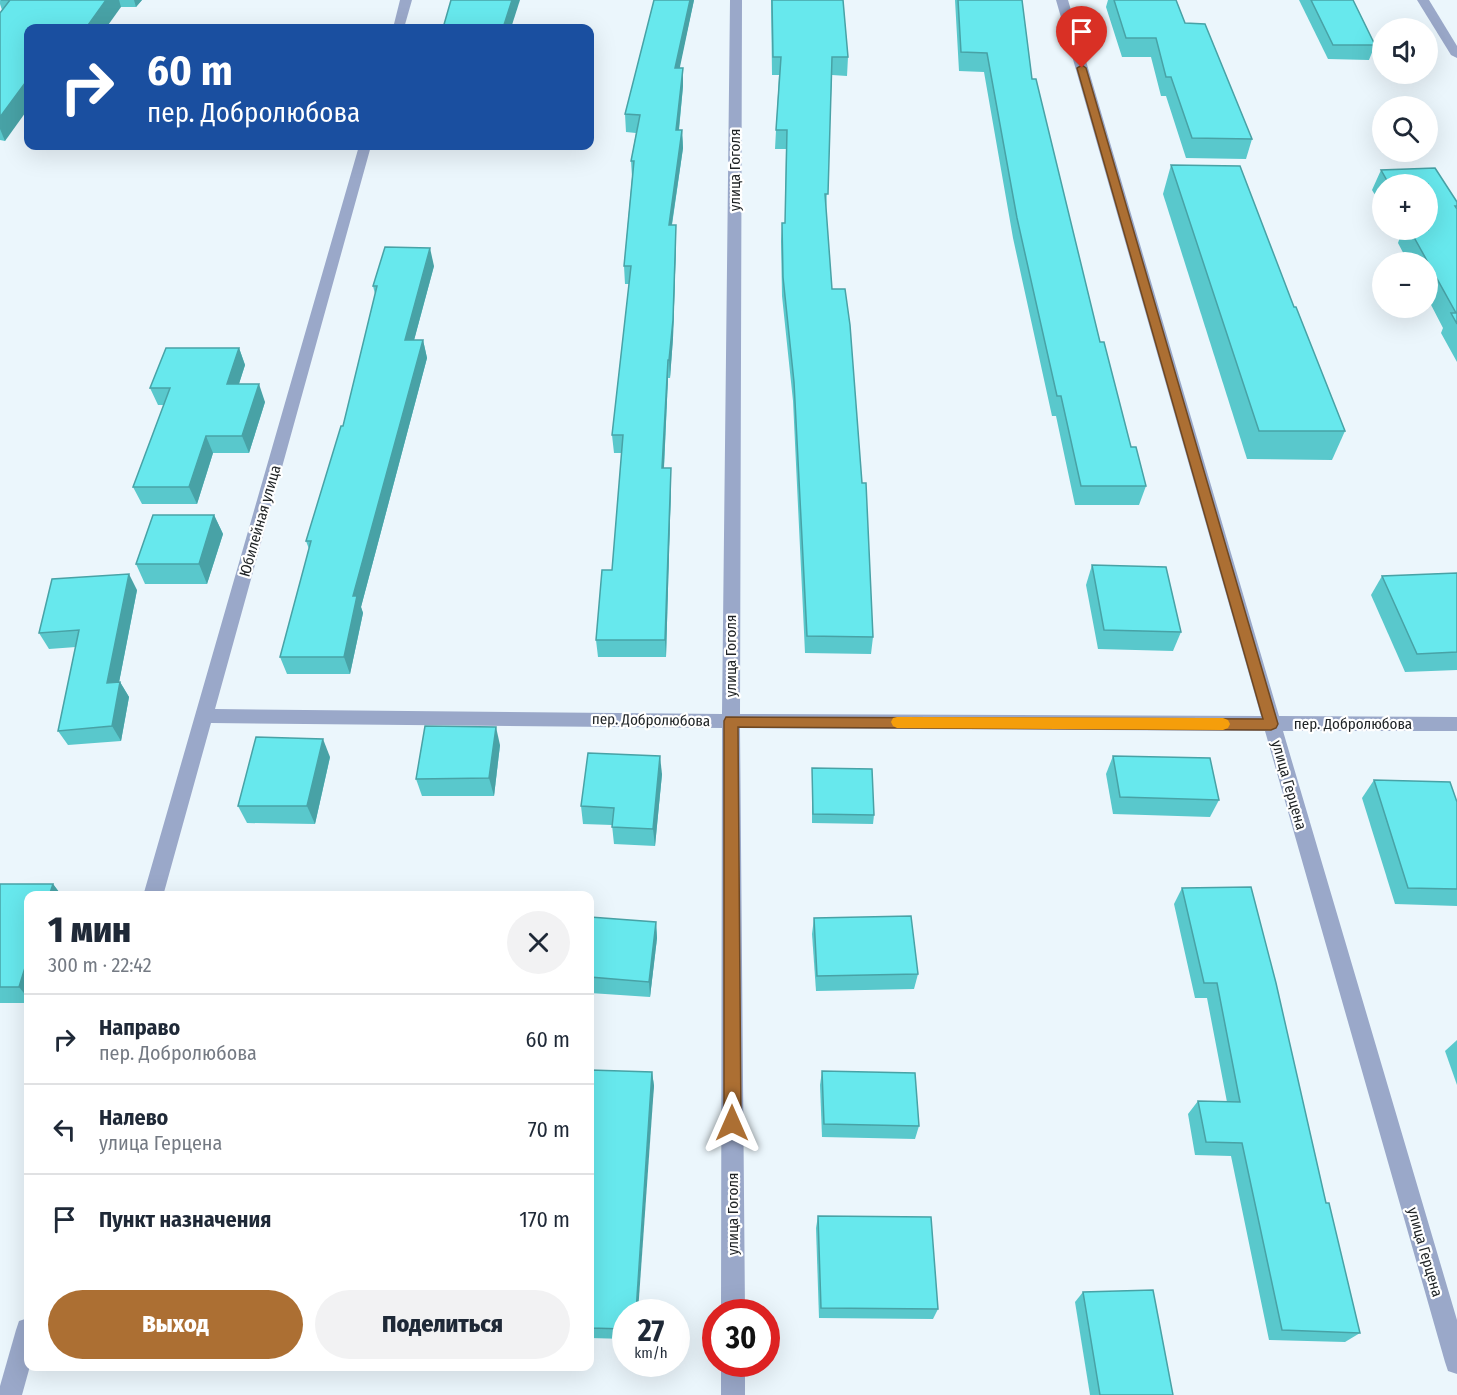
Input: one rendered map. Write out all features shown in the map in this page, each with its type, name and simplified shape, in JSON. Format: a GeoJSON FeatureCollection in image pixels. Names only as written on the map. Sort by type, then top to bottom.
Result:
{"type":"FeatureCollection","features":[{"type":"Feature","properties":{"kind":"street"},"geometry":{"type":"LineString","coordinates":[[399,24],[406,0]]}},
{"type":"Feature","properties":{"kind":"street","name":"улица Гоголя"},"geometry":{"type":"LineString","coordinates":[[733,1299],[731,721],[736,0]]}},
{"type":"Feature","properties":{"kind":"street","name":"улица Герцена"},"geometry":{"type":"LineString","coordinates":[[1062,0],[1457,1362]]}},
{"type":"Feature","properties":{"kind":"street"},"geometry":{"type":"LineString","coordinates":[[1423,0],[1457,55]]}},
{"type":"Feature","properties":{"kind":"street","name":"Юбилейная улица"},"geometry":{"type":"LineString","coordinates":[[154,891],[364,150]]}},
{"type":"Feature","properties":{"kind":"street","name":"пер. Добролюбова"},"geometry":{"type":"LineString","coordinates":[[205,716],[1457,724]]}},
{"type":"Feature","properties":{"kind":"street"},"geometry":{"type":"LineString","coordinates":[[10,1395],[24,1344]]}},
{"type":"Feature","properties":{"kind":"street"},"geometry":{"type":"LineString","coordinates":[[733,1377],[733,1395]]}},
{"type":"Feature","properties":{"kind":"building"},"geometry":{"type":"Polygon","coordinates":[[[10,0],[106,0],[89,24],[24,24],[24,84],[0,117],[0,13],[10,0]]]}},
{"type":"Feature","properties":{"kind":"building"},"geometry":{"type":"Polygon","coordinates":[[[451,0],[512,0],[504,24],[444,24],[451,0]]]}},
{"type":"Feature","properties":{"kind":"building"},"geometry":{"type":"Polygon","coordinates":[[[654,0],[690,0],[675,68],[683,68],[676,130],[682,130],[669,225],[676,225],[673,320],[668,360],[662,468],[671,468],[665,640],[596,640],[602,570],[612,570],[623,435],[612,435],[631,266],[624,266],[634,161],[631,161],[640,115],[625,114],[654,0]]]}},
{"type":"Feature","properties":{"kind":"building"},"geometry":{"type":"Polygon","coordinates":[[[772,0],[843,0],[848,57],[832,57],[828,194],[825,194],[832,289],[845,289],[850,325],[862,483],[866,483],[873,637],[807,636],[794,382],[783,277],[782,223],[785,223],[787,130],[776,130],[781,57],[773,57],[772,0]]]}},
{"type":"Feature","properties":{"kind":"building"},"geometry":{"type":"Polygon","coordinates":[[[958,0],[1022,0],[1032,79],[1036,79],[1100,342],[1104,342],[1131,447],[1136,447],[1146,486],[1081,486],[1061,396],[1057,396],[1017,218],[987,53],[961,52],[958,0]]]}},
{"type":"Feature","properties":{"kind":"building"},"geometry":{"type":"Polygon","coordinates":[[[1114,0],[1176,0],[1185,23],[1205,24],[1252,139],[1192,138],[1171,77],[1166,77],[1156,38],[1126,38],[1114,0]]]}},
{"type":"Feature","properties":{"kind":"building"},"geometry":{"type":"Polygon","coordinates":[[[1311,0],[1353,0],[1372,39],[1372,45],[1333,45],[1311,0]]]}},
{"type":"Feature","properties":{"kind":"building"},"geometry":{"type":"Polygon","coordinates":[[[1171,165],[1240,166],[1345,431],[1259,431],[1171,165]]]}},
{"type":"Feature","properties":{"kind":"building"},"geometry":{"type":"Polygon","coordinates":[[[1435,168],[1457,202],[1455,206],[1457,209],[1457,324],[1451,313],[1456,313],[1438,281],[1438,252],[1422,252],[1416,240],[1438,240],[1438,174],[1383,174],[1381,170],[1435,168]]]}},
{"type":"Feature","properties":{"kind":"building"},"geometry":{"type":"Polygon","coordinates":[[[385,247],[430,248],[405,340],[423,340],[353,596],[357,596],[344,657],[280,657],[311,541],[306,541],[341,426],[343,426],[377,286],[373,286],[385,247]]]}},
{"type":"Feature","properties":{"kind":"building"},"geometry":{"type":"Polygon","coordinates":[[[166,348],[239,348],[227,384],[259,384],[242,436],[206,436],[189,487],[133,487],[170,388],[150,388],[166,348]]]}},
{"type":"Feature","properties":{"kind":"building"},"geometry":{"type":"Polygon","coordinates":[[[153,515],[214,515],[199,564],[136,564],[153,515]]]}},
{"type":"Feature","properties":{"kind":"building"},"geometry":{"type":"Polygon","coordinates":[[[1092,565],[1166,567],[1181,632],[1104,630],[1092,565]]]}},
{"type":"Feature","properties":{"kind":"building"},"geometry":{"type":"Polygon","coordinates":[[[1457,573],[1457,652],[1417,654],[1382,576],[1457,573]]]}},
{"type":"Feature","properties":{"kind":"building"},"geometry":{"type":"Polygon","coordinates":[[[129,574],[107,683],[120,682],[112,726],[58,731],[79,630],[39,633],[52,579],[129,574]]]}},
{"type":"Feature","properties":{"kind":"building"},"geometry":{"type":"Polygon","coordinates":[[[425,726],[496,727],[489,778],[416,779],[425,726]]]}},
{"type":"Feature","properties":{"kind":"building"},"geometry":{"type":"Polygon","coordinates":[[[256,737],[323,739],[307,806],[238,806],[256,737]]]}},
{"type":"Feature","properties":{"kind":"building"},"geometry":{"type":"Polygon","coordinates":[[[588,753],[660,756],[653,829],[612,827],[614,808],[581,806],[588,753]]]}},
{"type":"Feature","properties":{"kind":"building"},"geometry":{"type":"Polygon","coordinates":[[[1113,756],[1210,758],[1219,800],[1120,797],[1113,756]]]}},
{"type":"Feature","properties":{"kind":"building"},"geometry":{"type":"Polygon","coordinates":[[[812,768],[872,769],[874,815],[813,814],[812,768]]]}},
{"type":"Feature","properties":{"kind":"building"},"geometry":{"type":"Polygon","coordinates":[[[1374,780],[1450,782],[1457,802],[1457,889],[1408,888],[1374,780]]]}},
{"type":"Feature","properties":{"kind":"building"},"geometry":{"type":"Polygon","coordinates":[[[0,884],[53,884],[51,891],[24,891],[24,971],[19,987],[0,987],[0,884]]]}},
{"type":"Feature","properties":{"kind":"building"},"geometry":{"type":"Polygon","coordinates":[[[1251,887],[1276,983],[1326,1203],[1329,1203],[1360,1333],[1282,1330],[1242,1143],[1206,1142],[1198,1101],[1240,1102],[1217,983],[1204,983],[1182,888],[1251,887]]]}},
{"type":"Feature","properties":{"kind":"building"},"geometry":{"type":"Polygon","coordinates":[[[911,916],[918,974],[817,976],[814,918],[911,916]]]}},
{"type":"Feature","properties":{"kind":"building"},"geometry":{"type":"Polygon","coordinates":[[[594,917],[656,922],[649,982],[594,977],[594,917]]]}},
{"type":"Feature","properties":{"kind":"building"},"geometry":{"type":"Polygon","coordinates":[[[594,1070],[652,1072],[637,1299],[612,1299],[612,1329],[594,1328],[594,1070]]]}},
{"type":"Feature","properties":{"kind":"building"},"geometry":{"type":"Polygon","coordinates":[[[822,1071],[915,1073],[919,1126],[824,1124],[822,1071]]]}},
{"type":"Feature","properties":{"kind":"building"},"geometry":{"type":"Polygon","coordinates":[[[818,1216],[931,1217],[938,1309],[821,1308],[818,1216]]]}},
{"type":"Feature","properties":{"kind":"building"},"geometry":{"type":"Polygon","coordinates":[[[1153,1290],[1173,1395],[1100,1395],[1083,1292],[1153,1290]]]}},
{"type":"Feature","properties":{"kind":"slow traffic"},"geometry":{"type":"LineString","coordinates":[[897,722],[1223,724]]}},
{"type":"Feature","properties":{"kind":"route"},"geometry":{"type":"LineString","coordinates":[[732,1123],[731,721],[1271,724],[1082,68]]}}]}
